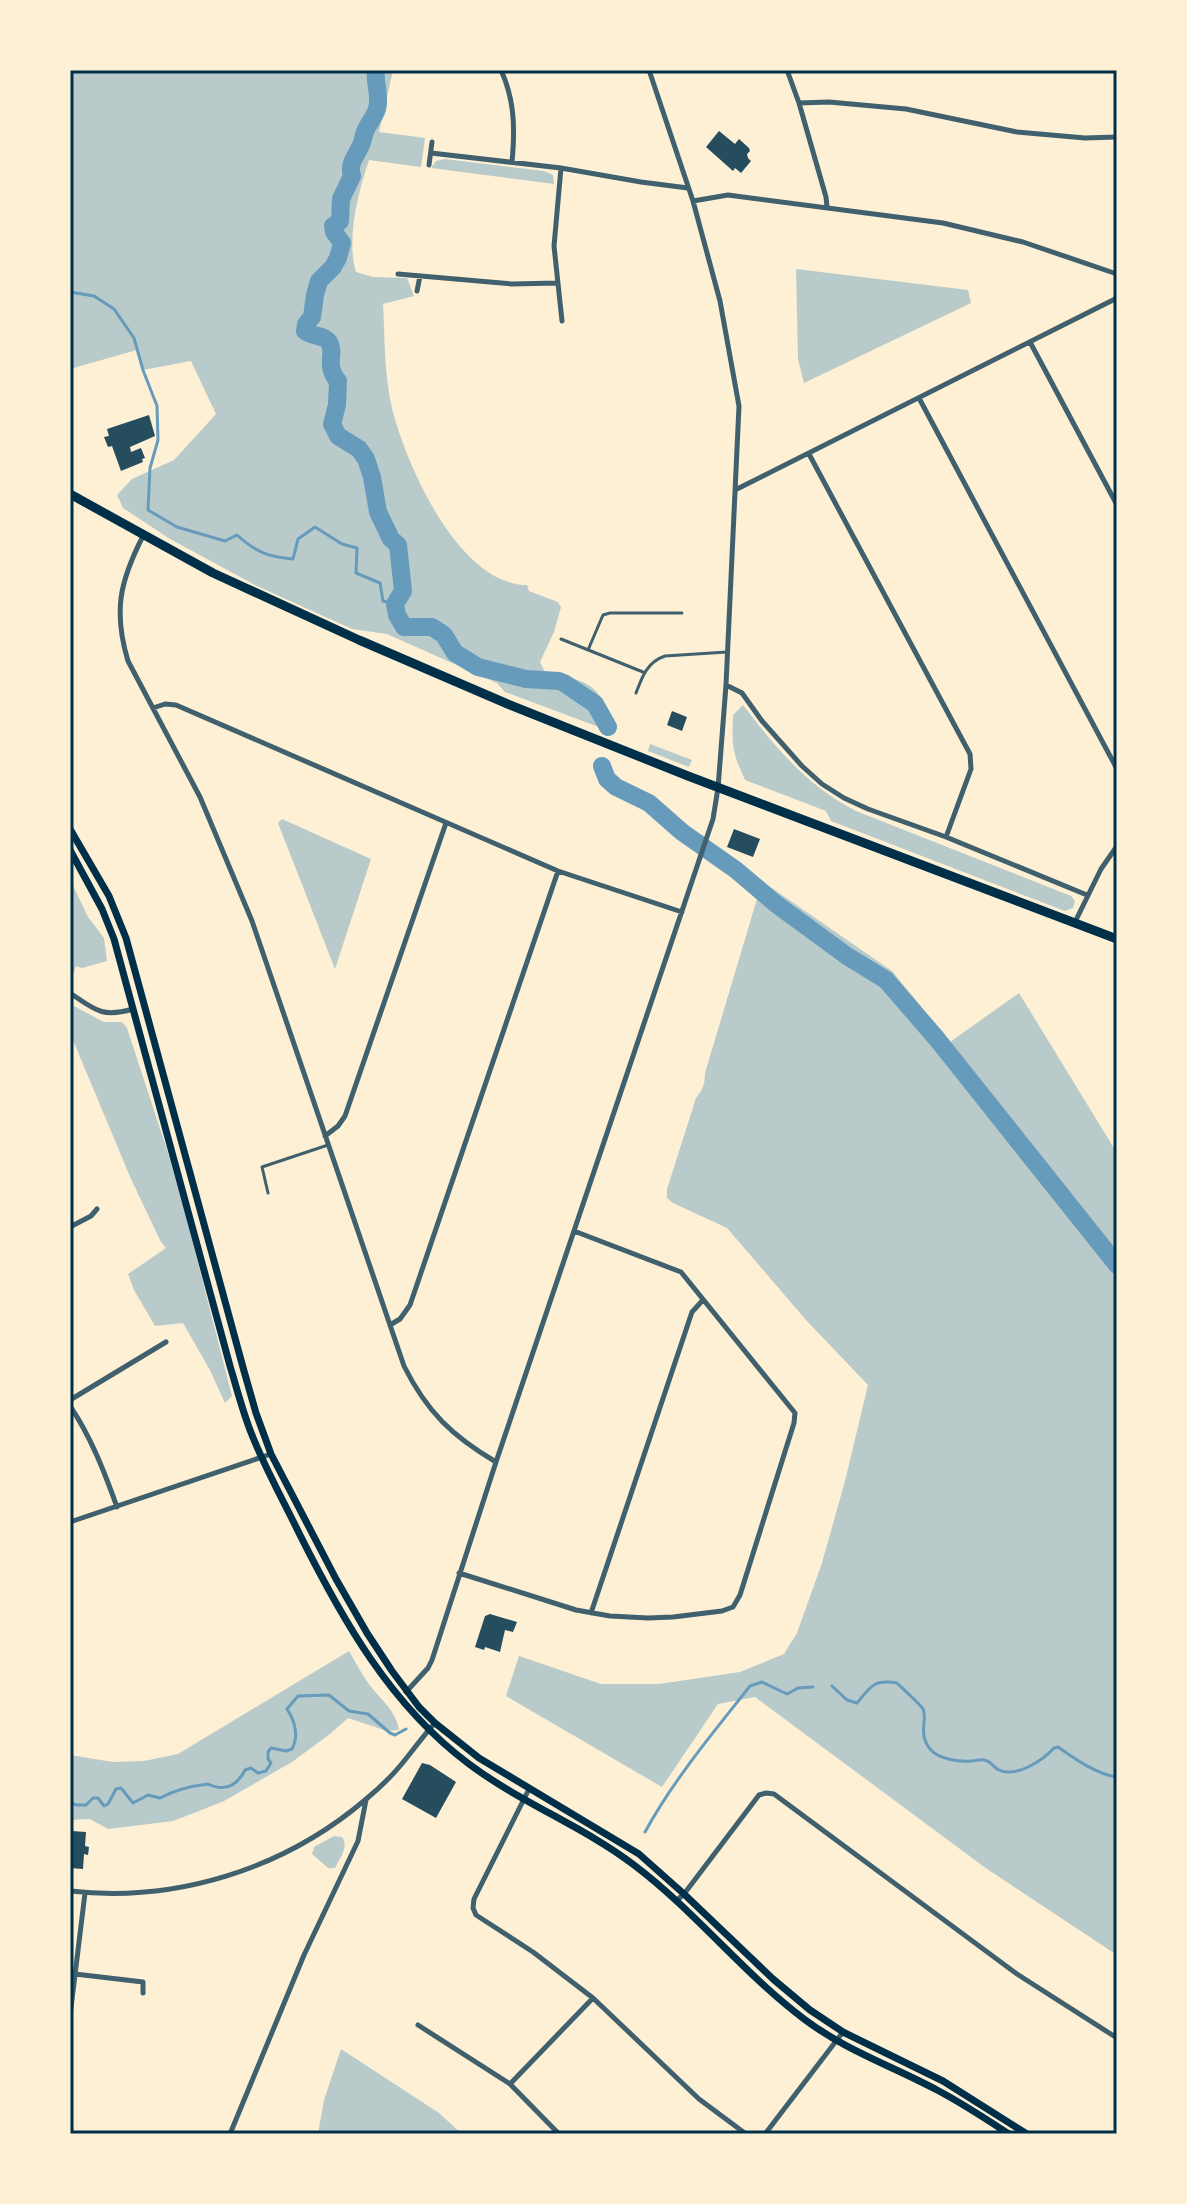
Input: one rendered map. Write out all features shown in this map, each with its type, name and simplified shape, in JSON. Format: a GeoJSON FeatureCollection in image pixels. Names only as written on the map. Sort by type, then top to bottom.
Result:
{"type":"FeatureCollection","features":[{"type":"Feature","properties":{"kind":"highway"},"geometry":{"type":"LineString","coordinates":[[70,494],[213,573],[283,606],[592,739],[1117,939]]}},
{"type":"Feature","properties":{"kind":"main road"},"geometry":{"type":"LineString","coordinates":[[70,829],[109,896],[126,938],[256,1413],[271,1454],[336,1579],[367,1633],[407,1692],[435,1723],[479,1758],[639,1854],[810,2010],[843,2032],[943,2081],[1027,2134]]}},
{"type":"Feature","properties":{"kind":"main road"},"geometry":{"type":"LineString","coordinates":[[70,850],[110,929],[251,1433],[312,1559],[376,1667],[428,1730],[470,1765],[602,1841],[636,1866],[802,2018],[836,2042],[938,2090],[1009,2134]]}},
{"type":"Feature","properties":{"kind":"main road"},"geometry":{"type":"LineString","coordinates":[[191,1220],[203,1218]]}},
{"type":"Feature","properties":{"kind":"street"},"geometry":{"type":"LineString","coordinates":[[501,70],[514,118],[512,162]]}},
{"type":"Feature","properties":{"kind":"street"},"geometry":{"type":"LineString","coordinates":[[399,1698],[432,1660],[707,839],[718,788],[740,417],[720,301],[693,201],[649,70]]}},
{"type":"Feature","properties":{"kind":"street"},"geometry":{"type":"LineString","coordinates":[[787,70],[827,207]]}},
{"type":"Feature","properties":{"kind":"street"},"geometry":{"type":"LineString","coordinates":[[799,103],[906,109],[1017,132],[1085,138],[1117,137]]}},
{"type":"Feature","properties":{"kind":"street"},"geometry":{"type":"LineString","coordinates":[[429,165],[432,142]]}},
{"type":"Feature","properties":{"kind":"street"},"geometry":{"type":"LineString","coordinates":[[431,153],[561,168],[688,188]]}},
{"type":"Feature","properties":{"kind":"street"},"geometry":{"type":"LineString","coordinates":[[561,168],[554,246],[562,321]]}},
{"type":"Feature","properties":{"kind":"street"},"geometry":{"type":"LineString","coordinates":[[693,201],[728,195],[916,218],[1023,242],[1117,274]]}},
{"type":"Feature","properties":{"kind":"street"},"geometry":{"type":"LineString","coordinates":[[398,274],[512,284],[557,283]]}},
{"type":"Feature","properties":{"kind":"street"},"geometry":{"type":"LineString","coordinates":[[417,291],[420,276]]}},
{"type":"Feature","properties":{"kind":"street"},"geometry":{"type":"LineString","coordinates":[[736,489],[1117,298]]}},
{"type":"Feature","properties":{"kind":"street"},"geometry":{"type":"LineString","coordinates":[[1030,342],[1117,505]]}},
{"type":"Feature","properties":{"kind":"street"},"geometry":{"type":"LineString","coordinates":[[919,398],[1117,769]]}},
{"type":"Feature","properties":{"kind":"street"},"geometry":{"type":"LineString","coordinates":[[809,454],[970,754],[971,769],[946,837]]}},
{"type":"Feature","properties":{"kind":"street"},"geometry":{"type":"LineString","coordinates":[[143,536],[125,576],[119,615],[128,661],[200,797],[235,878],[404,1366],[426,1405],[454,1435],[496,1462]]}},
{"type":"Feature","properties":{"kind":"street"},"geometry":{"type":"LineString","coordinates":[[726,685],[742,693],[787,750],[822,784],[844,798],[1087,895]]}},
{"type":"Feature","properties":{"kind":"street"},"geometry":{"type":"LineString","coordinates":[[153,708],[165,704],[176,705],[558,871],[682,912]]}},
{"type":"Feature","properties":{"kind":"street"},"geometry":{"type":"LineString","coordinates":[[325,1136],[345,1116],[446,822]]}},
{"type":"Feature","properties":{"kind":"street"},"geometry":{"type":"LineString","coordinates":[[1075,923],[1101,869],[1117,846]]}},
{"type":"Feature","properties":{"kind":"street"},"geometry":{"type":"LineString","coordinates":[[390,1325],[400,1319],[410,1305],[558,871]]}},
{"type":"Feature","properties":{"kind":"street"},"geometry":{"type":"LineString","coordinates":[[70,993],[98,1012],[133,1009]]}},
{"type":"Feature","properties":{"kind":"street"},"geometry":{"type":"LineString","coordinates":[[70,1227],[91,1216],[97,1209]]}},
{"type":"Feature","properties":{"kind":"street"},"geometry":{"type":"LineString","coordinates":[[459,1573],[591,1613],[625,1618],[712,1613],[733,1607],[740,1595],[795,1413],[681,1272],[574,1231]]}},
{"type":"Feature","properties":{"kind":"street"},"geometry":{"type":"LineString","coordinates":[[591,1613],[692,1312],[703,1300]]}},
{"type":"Feature","properties":{"kind":"street"},"geometry":{"type":"LineString","coordinates":[[70,1400],[166,1342]]}},
{"type":"Feature","properties":{"kind":"street"},"geometry":{"type":"LineString","coordinates":[[70,1406],[100,1459],[117,1507]]}},
{"type":"Feature","properties":{"kind":"street"},"geometry":{"type":"LineString","coordinates":[[70,1522],[271,1454]]}},
{"type":"Feature","properties":{"kind":"street"},"geometry":{"type":"LineString","coordinates":[[70,1891],[141,1893],[204,1883],[284,1854],[320,1834],[366,1800],[398,1769],[435,1723]]}},
{"type":"Feature","properties":{"kind":"street"},"geometry":{"type":"LineString","coordinates":[[529,1789],[474,1899],[476,1915],[533,1952],[593,1998],[699,2099],[746,2134]]}},
{"type":"Feature","properties":{"kind":"street"},"geometry":{"type":"LineString","coordinates":[[676,1902],[759,1795],[774,1794],[1017,1974],[1117,2038]]}},
{"type":"Feature","properties":{"kind":"street"},"geometry":{"type":"LineString","coordinates":[[230,2134],[304,1955],[358,1841],[366,1800]]}},
{"type":"Feature","properties":{"kind":"street"},"geometry":{"type":"LineString","coordinates":[[70,2016],[85,1893]]}},
{"type":"Feature","properties":{"kind":"street"},"geometry":{"type":"LineString","coordinates":[[74,1976],[143,1982],[143,1993]]}},
{"type":"Feature","properties":{"kind":"street"},"geometry":{"type":"LineString","coordinates":[[510,2084],[593,1998]]}},
{"type":"Feature","properties":{"kind":"street"},"geometry":{"type":"LineString","coordinates":[[418,2025],[510,2084],[559,2134]]}},
{"type":"Feature","properties":{"kind":"street"},"geometry":{"type":"LineString","coordinates":[[765,2134],[843,2032]]}},
{"type":"Feature","properties":{"kind":"lane"},"geometry":{"type":"LineString","coordinates":[[588,650],[603,615],[655,611],[682,613]]}},
{"type":"Feature","properties":{"kind":"lane"},"geometry":{"type":"LineString","coordinates":[[561,639],[644,673]]}},
{"type":"Feature","properties":{"kind":"lane"},"geometry":{"type":"LineString","coordinates":[[636,693],[644,673],[657,659],[727,652]]}},
{"type":"Feature","properties":{"kind":"lane"},"geometry":{"type":"LineString","coordinates":[[268,1193],[262,1167],[328,1145]]}},
{"type":"Feature","properties":{"kind":"shaded area"},"geometry":{"type":"Polygon","coordinates":[[[70,70],[393,70],[379,132],[425,138],[421,167],[369,160],[357,201],[352,246],[356,272],[373,277],[407,278],[414,296],[383,304],[388,382],[399,432],[423,489],[458,544],[479,565],[502,580],[527,585],[529,591],[558,602],[561,607],[554,632],[540,662],[545,672],[589,685],[602,699],[612,723],[596,726],[505,692],[497,683],[387,634],[352,629],[257,586],[170,539],[123,508],[117,495],[132,479],[174,460],[216,414],[191,361],[143,370],[137,350],[70,369],[70,70]]]}},
{"type":"Feature","properties":{"kind":"shaded area"},"geometry":{"type":"Polygon","coordinates":[[[445,159],[544,171],[553,175],[554,184],[431,168],[436,161],[445,159]]]}},
{"type":"Feature","properties":{"kind":"shaded area"},"geometry":{"type":"Polygon","coordinates":[[[796,269],[968,290],[971,303],[804,383],[798,359],[796,269]]]}},
{"type":"Feature","properties":{"kind":"shaded area"},"geometry":{"type":"Polygon","coordinates":[[[743,705],[794,765],[838,801],[856,811],[1071,896],[1075,901],[1073,908],[1065,911],[831,821],[826,811],[745,780],[735,755],[733,735],[733,715],[743,705]]]}},
{"type":"Feature","properties":{"kind":"shaded area"},"geometry":{"type":"Polygon","coordinates":[[[650,744],[692,760],[689,767],[648,751],[650,744]]]}},
{"type":"Feature","properties":{"kind":"shaded area"},"geometry":{"type":"Polygon","coordinates":[[[282,819],[371,859],[335,969],[278,823],[282,819]]]}},
{"type":"Feature","properties":{"kind":"shaded area"},"geometry":{"type":"Polygon","coordinates":[[[70,879],[88,917],[104,938],[107,961],[82,968],[76,966],[70,984],[70,879]]]}},
{"type":"Feature","properties":{"kind":"shaded area"},"geometry":{"type":"Polygon","coordinates":[[[766,884],[892,971],[950,1042],[1019,993],[1117,1153],[1117,1955],[987,1869],[755,1697],[718,1704],[662,1787],[506,1696],[519,1656],[601,1684],[659,1684],[740,1672],[784,1654],[797,1633],[822,1563],[868,1385],[806,1320],[727,1228],[667,1198],[667,1189],[696,1098],[703,1086],[757,899],[766,884]]]}},
{"type":"Feature","properties":{"kind":"shaded area"},"geometry":{"type":"Polygon","coordinates":[[[70,1004],[104,1022],[122,1022],[127,1028],[186,1216],[232,1396],[225,1403],[183,1323],[155,1326],[134,1290],[128,1274],[166,1248],[131,1179],[70,1033],[70,1004]]]}},
{"type":"Feature","properties":{"kind":"shaded area"},"geometry":{"type":"Polygon","coordinates":[[[349,1651],[366,1680],[390,1710],[399,1730],[387,1731],[348,1718],[292,1762],[224,1801],[173,1821],[108,1829],[90,1819],[70,1820],[70,1755],[113,1762],[144,1761],[178,1754],[349,1651]]]}},
{"type":"Feature","properties":{"kind":"shaded area"},"geometry":{"type":"Polygon","coordinates":[[[334,1836],[342,1837],[344,1849],[335,1868],[328,1868],[312,1854],[314,1847],[334,1836]]]}},
{"type":"Feature","properties":{"kind":"shaded area"},"geometry":{"type":"Polygon","coordinates":[[[341,2049],[439,2113],[462,2134],[318,2134],[324,2100],[341,2049]]]}},
{"type":"Feature","properties":{"kind":"building"},"geometry":{"type":"Polygon","coordinates":[[[719,131],[735,144],[739,139],[749,148],[747,154],[751,161],[741,173],[735,168],[733,171],[706,147],[719,131]]]}},
{"type":"Feature","properties":{"kind":"building"},"geometry":{"type":"Polygon","coordinates":[[[149,415],[155,436],[130,447],[131,452],[141,448],[145,458],[143,462],[121,471],[112,446],[108,447],[104,437],[109,436],[107,429],[149,415]]]}},
{"type":"Feature","properties":{"kind":"building"},"geometry":{"type":"Polygon","coordinates":[[[672,711],[687,717],[682,731],[667,725],[672,711]]]}},
{"type":"Feature","properties":{"kind":"building"},"geometry":{"type":"Polygon","coordinates":[[[734,829],[760,839],[753,857],[727,847],[734,829]]]}},
{"type":"Feature","properties":{"kind":"building"},"geometry":{"type":"Polygon","coordinates":[[[490,1614],[517,1622],[513,1632],[505,1630],[500,1652],[475,1647],[485,1616],[490,1614]]]}},
{"type":"Feature","properties":{"kind":"building"},"geometry":{"type":"Polygon","coordinates":[[[422,1763],[456,1782],[436,1818],[402,1799],[422,1763]]]}},
{"type":"Feature","properties":{"kind":"building"},"geometry":{"type":"Polygon","coordinates":[[[72,1831],[86,1832],[85,1846],[89,1847],[88,1855],[84,1854],[83,1869],[70,1868],[72,1831]]]}},
{"type":"Feature","properties":{"kind":"waterway"},"geometry":{"type":"LineString","coordinates":[[376,70],[377,109],[352,164],[352,176],[341,199],[340,221],[333,226],[342,243],[338,258],[319,281],[312,317],[305,331],[324,338],[331,346],[331,365],[338,381],[332,424],[338,436],[359,449],[366,459],[378,512],[391,539],[398,545],[403,591],[395,604],[397,615],[404,627],[432,627],[444,635],[455,653],[478,667],[526,679],[564,683],[595,704],[608,727]]}},
{"type":"Feature","properties":{"kind":"waterway"},"geometry":{"type":"LineString","coordinates":[[70,292],[94,296],[114,309],[134,338],[157,406],[158,440],[150,468],[148,510],[177,527],[225,541],[237,535],[263,553],[293,559],[298,539],[315,527],[342,544],[357,548],[356,573],[380,583],[383,601],[395,604]]}},
{"type":"Feature","properties":{"kind":"waterway"},"geometry":{"type":"LineString","coordinates":[[602,766],[607,779],[616,787],[649,803],[776,904],[847,956],[886,980],[937,1039],[1117,1265]]}},
{"type":"Feature","properties":{"kind":"waterway"},"geometry":{"type":"LineString","coordinates":[[645,1832],[681,1775],[750,1686],[762,1682],[787,1694],[798,1688],[813,1687]]}},
{"type":"Feature","properties":{"kind":"waterway"},"geometry":{"type":"LineString","coordinates":[[832,1686],[847,1700],[857,1703],[874,1685],[897,1683],[923,1709],[927,1744],[944,1758],[984,1760],[999,1770],[1014,1772],[1058,1747],[1094,1769],[1117,1777]]}},
{"type":"Feature","properties":{"kind":"waterway"},"geometry":{"type":"LineString","coordinates":[[70,1802],[86,1805],[93,1798],[98,1798],[104,1806],[116,1789],[121,1788],[133,1803],[148,1795],[160,1798],[195,1786],[230,1786],[251,1768],[258,1773],[266,1771],[271,1763],[268,1759],[271,1748],[292,1749],[295,1729],[287,1709],[298,1696],[329,1695],[349,1711],[368,1714],[390,1733],[395,1735],[406,1729]]}}]}
